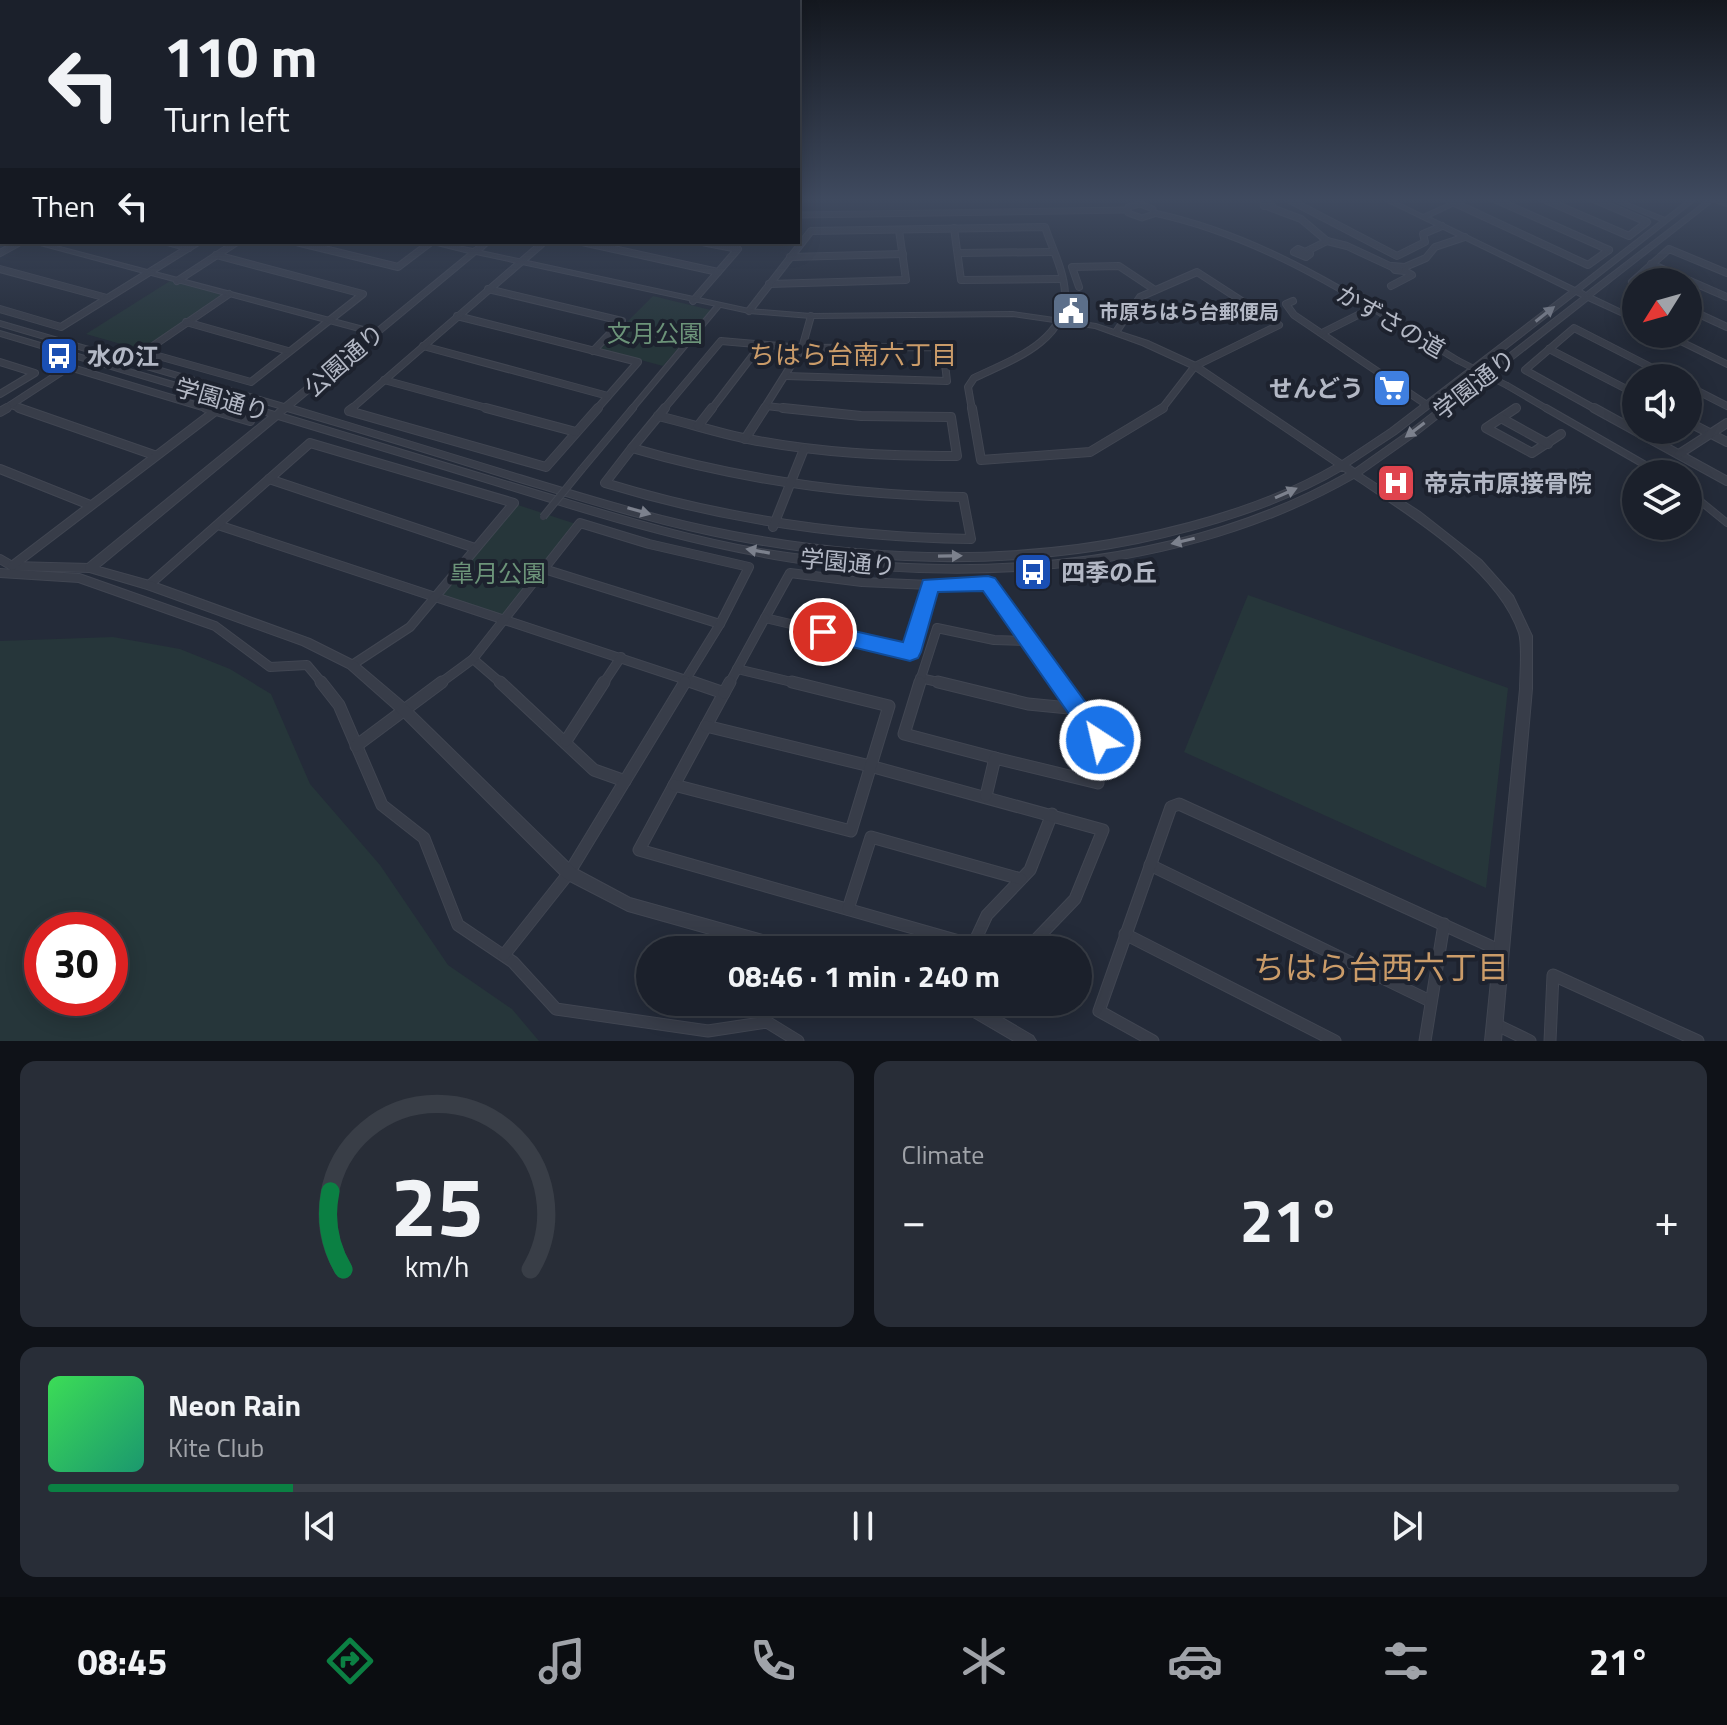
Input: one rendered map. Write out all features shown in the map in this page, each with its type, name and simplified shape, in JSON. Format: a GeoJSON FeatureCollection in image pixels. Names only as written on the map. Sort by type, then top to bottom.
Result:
{"type":"FeatureCollection","features":[{"type":"Feature","properties":{"kind":"street"},"geometry":{"type":"LineString","coordinates":[[50,247],[376,333]]}},
{"type":"Feature","properties":{"kind":"street"},"geometry":{"type":"LineString","coordinates":[[184,247],[189,248]]}},
{"type":"Feature","properties":{"kind":"street"},"geometry":{"type":"LineString","coordinates":[[177,281],[230,247]]}},
{"type":"Feature","properties":{"kind":"street"},"geometry":{"type":"LineString","coordinates":[[315,247],[398,267],[424,247]]}},
{"type":"Feature","properties":{"kind":"street"},"geometry":{"type":"LineString","coordinates":[[450,247],[749,311],[811,316],[1013,314],[1116,332],[1195,366],[1426,523],[1477,563],[1509,599],[1526,636],[1528,669],[1493,1041]]}},
{"type":"Feature","properties":{"kind":"street","name":"公園通り"},"geometry":{"type":"LineString","coordinates":[[90,568],[481,247]]}},
{"type":"Feature","properties":{"kind":"street"},"geometry":{"type":"LineString","coordinates":[[457,316],[638,362],[546,467],[349,411],[384,380],[457,316],[488,289],[539,247]]}},
{"type":"Feature","properties":{"kind":"street"},"geometry":{"type":"LineString","coordinates":[[603,247],[718,272]]}},
{"type":"Feature","properties":{"kind":"street"},"geometry":{"type":"LineString","coordinates":[[693,301],[738,249],[726,247]]}},
{"type":"Feature","properties":{"kind":"street"},"geometry":{"type":"LineString","coordinates":[[749,311],[798,247]]}},
{"type":"Feature","properties":{"kind":"street"},"geometry":{"type":"LineString","coordinates":[[769,284],[906,280],[902,247]]}},
{"type":"Feature","properties":{"kind":"street"},"geometry":{"type":"LineString","coordinates":[[957,247],[961,280],[1060,279]]}},
{"type":"Feature","properties":{"kind":"street"},"geometry":{"type":"LineString","coordinates":[[1050,247],[1065,295],[1060,320],[1043,341],[974,378],[968,387],[981,460],[1090,452],[1156,414],[1171,400],[1195,366],[1279,325],[1197,272],[1140,297],[1116,332]]}},
{"type":"Feature","properties":{"kind":"street","name":"かずさの道"},"geometry":{"type":"LineString","coordinates":[[1263,247],[1637,460]]}},
{"type":"Feature","properties":{"kind":"street"},"geometry":{"type":"LineString","coordinates":[[1307,251],[1316,247]]}},
{"type":"Feature","properties":{"kind":"street"},"geometry":{"type":"LineString","coordinates":[[1348,247],[1392,267],[1395,264],[1412,275],[1391,286]]}},
{"type":"Feature","properties":{"kind":"street"},"geometry":{"type":"LineString","coordinates":[[1379,247],[1397,256],[1416,247]]}},
{"type":"Feature","properties":{"kind":"street"},"geometry":{"type":"LineString","coordinates":[[1405,269],[1426,258],[1436,247]]}},
{"type":"Feature","properties":{"kind":"street"},"geometry":{"type":"LineString","coordinates":[[1485,247],[1622,313]]}},
{"type":"Feature","properties":{"kind":"street"},"geometry":{"type":"LineString","coordinates":[[1548,247],[1588,265],[1609,250],[1601,247]]}},
{"type":"Feature","properties":{"kind":"street","name":"学園通り"},"geometry":{"type":"LineString","coordinates":[[0,323],[696,527],[763,541],[849,553],[1011,556],[1142,538],[1215,520],[1264,503],[1342,465],[1427,405],[1633,247]]}},
{"type":"Feature","properties":{"kind":"street","name":"学園通り"},"geometry":{"type":"LineString","coordinates":[[0,333],[681,536],[792,558],[891,568],[1008,567],[1152,549],[1209,534],[1275,512],[1355,474],[1651,247]]}},
{"type":"Feature","properties":{"kind":"street"},"geometry":{"type":"LineString","coordinates":[[0,309],[61,327],[189,248]]}},
{"type":"Feature","properties":{"kind":"street"},"geometry":{"type":"LineString","coordinates":[[1647,268],[1669,249],[1727,273]]}},
{"type":"Feature","properties":{"kind":"street"},"geometry":{"type":"LineString","coordinates":[[958,253],[1052,252]]}},
{"type":"Feature","properties":{"kind":"street"},"geometry":{"type":"LineString","coordinates":[[790,257],[903,254]]}},
{"type":"Feature","properties":{"kind":"street"},"geometry":{"type":"LineString","coordinates":[[216,255],[363,294],[251,382],[144,352],[229,294]]}},
{"type":"Feature","properties":{"kind":"street"},"geometry":{"type":"LineString","coordinates":[[1651,264],[1727,297]]}},
{"type":"Feature","properties":{"kind":"street"},"geometry":{"type":"LineString","coordinates":[[1079,287],[1072,267],[1119,266],[1155,290]]}},
{"type":"Feature","properties":{"kind":"street"},"geometry":{"type":"LineString","coordinates":[[0,269],[107,298]]}},
{"type":"Feature","properties":{"kind":"street"},"geometry":{"type":"LineString","coordinates":[[488,289],[622,321],[593,351]]}},
{"type":"Feature","properties":{"kind":"street"},"geometry":{"type":"LineString","coordinates":[[1293,301],[1286,304],[1288,309],[1427,405]]}},
{"type":"Feature","properties":{"kind":"street"},"geometry":{"type":"LineString","coordinates":[[543,517],[718,306]]}},
{"type":"Feature","properties":{"kind":"street"},"geometry":{"type":"LineString","coordinates":[[1322,333],[1360,314]]}},
{"type":"Feature","properties":{"kind":"street"},"geometry":{"type":"LineString","coordinates":[[1702,315],[1727,327]]}},
{"type":"Feature","properties":{"kind":"street"},"geometry":{"type":"LineString","coordinates":[[745,439],[802,348],[811,316]]}},
{"type":"Feature","properties":{"kind":"street"},"geometry":{"type":"LineString","coordinates":[[186,322],[288,351]]}},
{"type":"Feature","properties":{"kind":"street"},"geometry":{"type":"LineString","coordinates":[[1645,364],[1574,328],[1525,370],[1727,481]]}},
{"type":"Feature","properties":{"kind":"street"},"geometry":{"type":"LineString","coordinates":[[631,448],[702,469],[789,487],[890,496],[963,497],[971,539],[859,537],[773,527],[698,511],[605,483],[631,448],[721,341],[802,348],[943,347],[947,381],[786,376]]}},
{"type":"Feature","properties":{"kind":"street"},"geometry":{"type":"LineString","coordinates":[[423,346],[608,396]]}},
{"type":"Feature","properties":{"kind":"street"},"geometry":{"type":"LineString","coordinates":[[698,426],[760,346]]}},
{"type":"Feature","properties":{"kind":"street"},"geometry":{"type":"LineString","coordinates":[[1693,348],[1727,364]]}},
{"type":"Feature","properties":{"kind":"street"},"geometry":{"type":"LineString","coordinates":[[1549,349],[1622,387]]}},
{"type":"Feature","properties":{"kind":"street"},"geometry":{"type":"LineString","coordinates":[[0,362],[35,373],[0,394]]}},
{"type":"Feature","properties":{"kind":"street"},"geometry":{"type":"LineString","coordinates":[[0,412],[69,367],[250,421]]}},
{"type":"Feature","properties":{"kind":"street"},"geometry":{"type":"LineString","coordinates":[[384,380],[576,432]]}},
{"type":"Feature","properties":{"kind":"street"},"geometry":{"type":"LineString","coordinates":[[1702,393],[1727,406]]}},
{"type":"Feature","properties":{"kind":"street"},"geometry":{"type":"LineString","coordinates":[[11,405],[154,455]]}},
{"type":"Feature","properties":{"kind":"street"},"geometry":{"type":"LineString","coordinates":[[658,416],[745,439],[804,449],[897,456],[957,456],[951,417],[861,416],[766,406]]}},
{"type":"Feature","properties":{"kind":"street"},"geometry":{"type":"LineString","coordinates":[[1516,408],[1486,428],[1532,453],[1561,434]]}},
{"type":"Feature","properties":{"kind":"street"},"geometry":{"type":"LineString","coordinates":[[12,566],[214,412]]}},
{"type":"Feature","properties":{"kind":"street"},"geometry":{"type":"LineString","coordinates":[[1501,418],[1548,444]]}},
{"type":"Feature","properties":{"kind":"street"},"geometry":{"type":"LineString","coordinates":[[1679,454],[1727,423]]}},
{"type":"Feature","properties":{"kind":"street"},"geometry":{"type":"LineString","coordinates":[[1702,429],[1727,442]]}},
{"type":"Feature","properties":{"kind":"street"},"geometry":{"type":"LineString","coordinates":[[149,585],[310,443],[514,503],[410,627],[352,665]]}},
{"type":"Feature","properties":{"kind":"street"},"geometry":{"type":"LineString","coordinates":[[773,527],[804,449]]}},
{"type":"Feature","properties":{"kind":"street"},"geometry":{"type":"LineString","coordinates":[[0,469],[90,505]]}},
{"type":"Feature","properties":{"kind":"street"},"geometry":{"type":"LineString","coordinates":[[269,479],[475,548]]}},
{"type":"Feature","properties":{"kind":"street"},"geometry":{"type":"LineString","coordinates":[[1702,502],[1727,523]]}},
{"type":"Feature","properties":{"kind":"street"},"geometry":{"type":"LineString","coordinates":[[356,746],[473,659],[580,523],[649,544],[749,567],[720,624],[569,873],[504,955]]}},
{"type":"Feature","properties":{"kind":"street"},"geometry":{"type":"LineString","coordinates":[[218,525],[724,693]]}},
{"type":"Feature","properties":{"kind":"street"},"geometry":{"type":"LineString","coordinates":[[0,559],[12,566],[90,568],[149,585],[306,642],[352,665],[404,710],[569,873],[628,904],[742,936]]}},
{"type":"Feature","properties":{"kind":"street"},"geometry":{"type":"LineString","coordinates":[[544,569],[720,624]]}},
{"type":"Feature","properties":{"kind":"street"},"geometry":{"type":"LineString","coordinates":[[0,573],[79,578],[215,626],[270,667],[307,665],[339,705],[382,805],[424,838],[458,925],[504,955],[556,1009],[708,1031],[767,1022],[798,1041]]}},
{"type":"Feature","properties":{"kind":"street"},"geometry":{"type":"LineString","coordinates":[[1029,641],[994,640],[937,628],[904,734],[1098,783],[1104,755],[1100,740],[1079,709],[988,584],[862,582],[790,573],[639,850],[973,945],[987,915],[1030,870],[1052,814]]}},
{"type":"Feature","properties":{"kind":"street"},"geometry":{"type":"LineString","coordinates":[[765,618],[910,652],[930,585]]}},
{"type":"Feature","properties":{"kind":"street"},"geometry":{"type":"LineString","coordinates":[[566,741],[621,657]]}},
{"type":"Feature","properties":{"kind":"street"},"geometry":{"type":"LineString","coordinates":[[473,659],[566,741],[594,770],[625,781]]}},
{"type":"Feature","properties":{"kind":"street"},"geometry":{"type":"LineString","coordinates":[[674,785],[851,831],[889,706],[737,669]]}},
{"type":"Feature","properties":{"kind":"street"},"geometry":{"type":"LineString","coordinates":[[920,678],[1028,704],[1079,709]]}},
{"type":"Feature","properties":{"kind":"street"},"geometry":{"type":"LineString","coordinates":[[706,726],[986,796],[1103,830],[1075,899],[1039,936]]}},
{"type":"Feature","properties":{"kind":"street"},"geometry":{"type":"LineString","coordinates":[[986,796],[995,758]]}},
{"type":"Feature","properties":{"kind":"street"},"geometry":{"type":"LineString","coordinates":[[1153,1041],[1099,1011],[1171,807],[1179,804],[1501,952]]}},
{"type":"Feature","properties":{"kind":"street"},"geometry":{"type":"LineString","coordinates":[[848,909],[871,837],[1021,879]]}},
{"type":"Feature","properties":{"kind":"street"},"geometry":{"type":"LineString","coordinates":[[1150,865],[1430,1001]]}},
{"type":"Feature","properties":{"kind":"street"},"geometry":{"type":"LineString","coordinates":[[1425,1041],[1444,924]]}},
{"type":"Feature","properties":{"kind":"street"},"geometry":{"type":"LineString","coordinates":[[1125,934],[1335,1041]]}},
{"type":"Feature","properties":{"kind":"street"},"geometry":{"type":"LineString","coordinates":[[1550,1041],[1553,975],[1698,1041]]}},
{"type":"Feature","properties":{"kind":"street"},"geometry":{"type":"LineString","coordinates":[[985,1016],[1028,1041]]}},
{"type":"Feature","properties":{"kind":"street"},"geometry":{"type":"LineString","coordinates":[[993,1021],[995,1016]]}},
{"type":"Feature","properties":{"kind":"street"},"geometry":{"type":"LineString","coordinates":[[1495,1024],[1530,1041]]}},
{"type":"Feature","properties":{"kind":"green space"},"geometry":{"type":"Polygon","coordinates":[[[170,281],[225,295],[142,350],[86,334],[170,281]]]}},
{"type":"Feature","properties":{"kind":"green space","name":"文月公園"},"geometry":{"type":"Polygon","coordinates":[[[653,296],[711,310],[663,366],[600,349],[653,296]]]}},
{"type":"Feature","properties":{"kind":"green space","name":"皐月公園"},"geometry":{"type":"Polygon","coordinates":[[[515,504],[576,524],[504,617],[441,596],[515,504]]]}},
{"type":"Feature","properties":{"kind":"green space"},"geometry":{"type":"Polygon","coordinates":[[[1248,595],[1508,688],[1486,888],[1184,752],[1248,595]]]}},
{"type":"Feature","properties":{"kind":"green space"},"geometry":{"type":"Polygon","coordinates":[[[113,637],[180,649],[230,669],[271,694],[310,784],[380,865],[448,965],[512,1009],[539,1041],[0,1041],[0,641],[113,637]]]}},
{"type":"Feature","properties":{"kind":"place","name":"市原ちはら台郵便局"},"geometry":{"type":"Point","coordinates":[1071,311]}},
{"type":"Feature","properties":{"kind":"place","name":"水の江"},"geometry":{"type":"Point","coordinates":[59,356]}},
{"type":"Feature","properties":{"kind":"place","name":"せんどう"},"geometry":{"type":"Point","coordinates":[1392,388]}},
{"type":"Feature","properties":{"kind":"place","name":"帝京市原接骨院"},"geometry":{"type":"Point","coordinates":[1396,483]}},
{"type":"Feature","properties":{"kind":"place","name":"四季の丘"},"geometry":{"type":"Point","coordinates":[1033,572]}},
{"type":"Feature","properties":{"kind":"district","name":"ちはら台南六丁目"},"geometry":{"type":"Point","coordinates":[853,354]}},
{"type":"Feature","properties":{"kind":"district","name":"ちはら台西六丁目"},"geometry":{"type":"Point","coordinates":[1381,967]}},
{"type":"Feature","properties":{"kind":"route"},"geometry":{"type":"LineString","coordinates":[[823,632],[910,652],[930,585],[988,584],[1100,740]]}}]}
